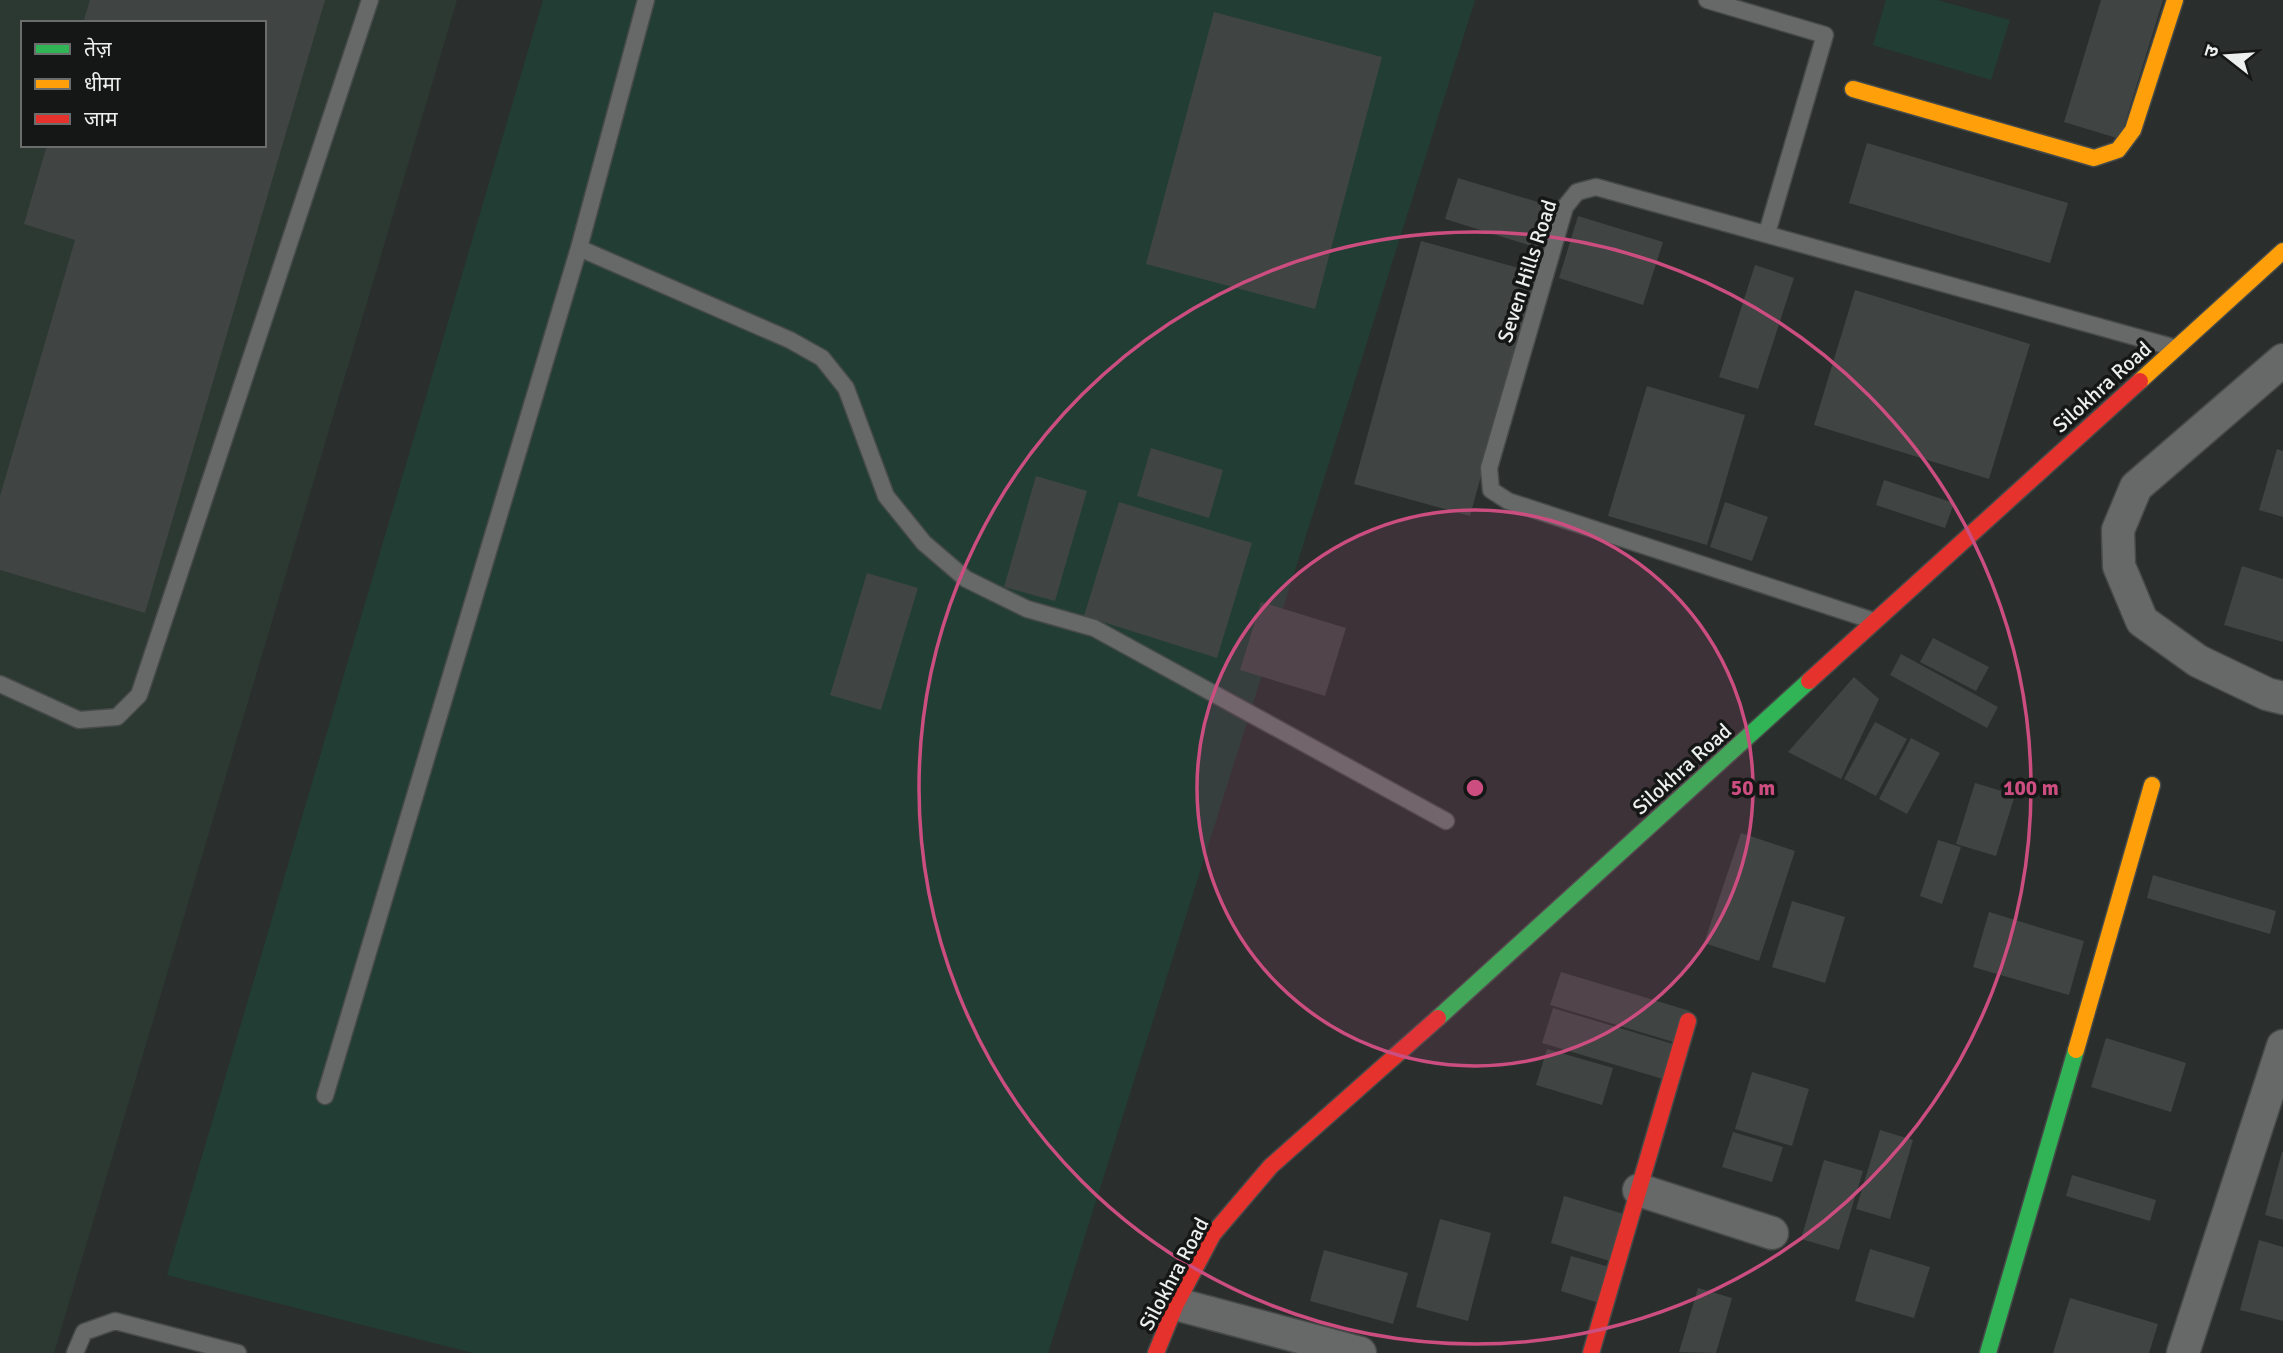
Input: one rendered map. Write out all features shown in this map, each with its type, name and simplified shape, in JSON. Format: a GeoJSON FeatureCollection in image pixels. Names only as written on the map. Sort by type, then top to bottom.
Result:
{"type":"FeatureCollection","features":[{"type":"Feature","properties":{"kind":"street"},"geometry":{"type":"LineString","coordinates":[[1853,89],[2094,158],[2118,150],[2133,130],[2175,0]]}},
{"type":"Feature","properties":{"kind":"street","name":"Silokhra Road"},"geometry":{"type":"LineString","coordinates":[[1156,1353],[1176,1304],[1213,1234],[1270,1166],[1358,1091],[2283,251]]}},
{"type":"Feature","properties":{"kind":"street"},"geometry":{"type":"LineString","coordinates":[[2283,360],[2136,487],[2118,530],[2119,566],[2142,621],[2198,661],[2267,694],[2283,698]]}},
{"type":"Feature","properties":{"kind":"street"},"geometry":{"type":"LineString","coordinates":[[1988,1353],[2152,785]]}},
{"type":"Feature","properties":{"kind":"street"},"geometry":{"type":"LineString","coordinates":[[1591,1353],[1688,1021]]}},
{"type":"Feature","properties":{"kind":"street"},"geometry":{"type":"LineString","coordinates":[[2183,1353],[2283,1046]]}},
{"type":"Feature","properties":{"kind":"street"},"geometry":{"type":"LineString","coordinates":[[1639,1189],[1772,1233]]}},
{"type":"Feature","properties":{"kind":"street"},"geometry":{"type":"LineString","coordinates":[[1176,1304],[1360,1353]]}},
{"type":"Feature","properties":{"kind":"lane"},"geometry":{"type":"LineString","coordinates":[[0,684],[79,720],[117,718],[139,695],[370,0]]}},
{"type":"Feature","properties":{"kind":"lane"},"geometry":{"type":"LineString","coordinates":[[325,1096],[579,248],[646,0]]}},
{"type":"Feature","properties":{"kind":"lane"},"geometry":{"type":"LineString","coordinates":[[1707,0],[1825,35],[1767,233]]}},
{"type":"Feature","properties":{"kind":"lane","name":"Seven Hills Road"},"geometry":{"type":"LineString","coordinates":[[1876,621],[1508,501],[1492,490],[1489,468],[1565,207],[1577,192],[1596,187],[2176,348]]}},
{"type":"Feature","properties":{"kind":"lane"},"geometry":{"type":"LineString","coordinates":[[579,248],[790,340],[822,358],[846,388],[886,496],[923,543],[965,579],[1027,609],[1094,628],[1446,821]]}},
{"type":"Feature","properties":{"kind":"lane"},"geometry":{"type":"LineString","coordinates":[[75,1353],[84,1332],[115,1321],[238,1353]]}},
{"type":"Feature","properties":{"kind":"shaded area"},"geometry":{"type":"Polygon","coordinates":[[[0,0],[457,0],[54,1353],[0,1353],[0,0]]]}},
{"type":"Feature","properties":{"kind":"green space"},"geometry":{"type":"Polygon","coordinates":[[[543,0],[1475,0],[1048,1353],[473,1353],[167,1275],[543,0]]]}},
{"type":"Feature","properties":{"kind":"green space"},"geometry":{"type":"Polygon","coordinates":[[[1886,0],[1937,0],[2010,20],[1991,80],[1873,45],[1886,0]]]}},
{"type":"Feature","properties":{"kind":"building"},"geometry":{"type":"Polygon","coordinates":[[[90,0],[325,0],[145,613],[0,570],[0,496],[75,240],[24,224],[46,147],[266,147],[266,21],[84,21],[90,0]]]}},
{"type":"Feature","properties":{"kind":"building"},"geometry":{"type":"Polygon","coordinates":[[[2101,0],[2163,0],[2120,139],[2064,122],[2101,0]]]}},
{"type":"Feature","properties":{"kind":"building"},"geometry":{"type":"Polygon","coordinates":[[[1214,12],[1382,57],[1315,309],[1146,264],[1214,12]]]}},
{"type":"Feature","properties":{"kind":"building"},"geometry":{"type":"Polygon","coordinates":[[[1867,143],[2068,203],[2050,263],[1849,203],[1867,143]]]}},
{"type":"Feature","properties":{"kind":"building"},"geometry":{"type":"Polygon","coordinates":[[[1458,178],[1551,206],[1538,248],[1445,219],[1458,178]]]}},
{"type":"Feature","properties":{"kind":"building"},"geometry":{"type":"Polygon","coordinates":[[[1578,216],[1663,242],[1643,305],[1559,278],[1578,216]]]}},
{"type":"Feature","properties":{"kind":"building"},"geometry":{"type":"Polygon","coordinates":[[[1421,241],[1537,273],[1470,516],[1354,484],[1421,241]]]}},
{"type":"Feature","properties":{"kind":"building"},"geometry":{"type":"Polygon","coordinates":[[[1755,265],[1794,278],[1758,389],[1719,377],[1755,265]]]}},
{"type":"Feature","properties":{"kind":"building"},"geometry":{"type":"Polygon","coordinates":[[[1855,290],[2030,344],[1989,479],[1814,425],[1855,290]]]}},
{"type":"Feature","properties":{"kind":"building"},"geometry":{"type":"Polygon","coordinates":[[[1647,386],[1745,415],[1707,545],[1608,516],[1647,386]]]}},
{"type":"Feature","properties":{"kind":"building"},"geometry":{"type":"Polygon","coordinates":[[[1151,448],[1223,470],[1209,518],[1137,496],[1151,448]]]}},
{"type":"Feature","properties":{"kind":"building"},"geometry":{"type":"Polygon","coordinates":[[[2277,449],[2283,451],[2283,517],[2259,510],[2277,449]]]}},
{"type":"Feature","properties":{"kind":"building"},"geometry":{"type":"Polygon","coordinates":[[[1036,476],[1087,491],[1055,601],[1004,587],[1036,476]]]}},
{"type":"Feature","properties":{"kind":"building"},"geometry":{"type":"Polygon","coordinates":[[[1884,480],[1954,503],[1945,528],[1876,505],[1884,480]]]}},
{"type":"Feature","properties":{"kind":"building"},"geometry":{"type":"Polygon","coordinates":[[[1119,502],[1252,543],[1217,658],[1084,616],[1119,502]]]}},
{"type":"Feature","properties":{"kind":"building"},"geometry":{"type":"Polygon","coordinates":[[[1725,502],[1768,517],[1752,561],[1710,547],[1725,502]]]}},
{"type":"Feature","properties":{"kind":"building"},"geometry":{"type":"Polygon","coordinates":[[[2242,566],[2283,579],[2283,642],[2224,625],[2242,566]]]}},
{"type":"Feature","properties":{"kind":"building"},"geometry":{"type":"Polygon","coordinates":[[[867,573],[918,588],[881,710],[830,695],[867,573]]]}},
{"type":"Feature","properties":{"kind":"building"},"geometry":{"type":"Polygon","coordinates":[[[1261,602],[1346,628],[1325,696],[1240,670],[1261,602]]]}},
{"type":"Feature","properties":{"kind":"building"},"geometry":{"type":"Polygon","coordinates":[[[1933,638],[1989,667],[1976,691],[1920,662],[1933,638]]]}},
{"type":"Feature","properties":{"kind":"building"},"geometry":{"type":"Polygon","coordinates":[[[1901,654],[1998,707],[1987,728],[1890,675],[1901,654]]]}},
{"type":"Feature","properties":{"kind":"building"},"geometry":{"type":"Polygon","coordinates":[[[1854,677],[1879,699],[1841,779],[1788,752],[1854,677]]]}},
{"type":"Feature","properties":{"kind":"building"},"geometry":{"type":"Polygon","coordinates":[[[1875,722],[1907,739],[1876,796],[1844,779],[1875,722]]]}},
{"type":"Feature","properties":{"kind":"building"},"geometry":{"type":"Polygon","coordinates":[[[1911,738],[1940,753],[1907,814],[1879,799],[1911,738]]]}},
{"type":"Feature","properties":{"kind":"building"},"geometry":{"type":"Polygon","coordinates":[[[1975,783],[2015,795],[1996,856],[1956,844],[1975,783]]]}},
{"type":"Feature","properties":{"kind":"building"},"geometry":{"type":"Polygon","coordinates":[[[1741,833],[1795,851],[1759,961],[1704,943],[1741,833]]]}},
{"type":"Feature","properties":{"kind":"building"},"geometry":{"type":"Polygon","coordinates":[[[1938,840],[1961,847],[1942,904],[1920,896],[1938,840]]]}},
{"type":"Feature","properties":{"kind":"building"},"geometry":{"type":"Polygon","coordinates":[[[2153,875],[2276,911],[2270,934],[2147,898],[2153,875]]]}},
{"type":"Feature","properties":{"kind":"building"},"geometry":{"type":"Polygon","coordinates":[[[1792,901],[1845,917],[1825,983],[1772,967],[1792,901]]]}},
{"type":"Feature","properties":{"kind":"building"},"geometry":{"type":"Polygon","coordinates":[[[1989,912],[2084,941],[2069,995],[1973,967],[1989,912]]]}},
{"type":"Feature","properties":{"kind":"building"},"geometry":{"type":"Polygon","coordinates":[[[1561,972],[1690,1011],[1680,1044],[1550,1005],[1561,972]]]}},
{"type":"Feature","properties":{"kind":"building"},"geometry":{"type":"Polygon","coordinates":[[[1553,1008],[1673,1044],[1663,1079],[1542,1043],[1553,1008]]]}},
{"type":"Feature","properties":{"kind":"building"},"geometry":{"type":"Polygon","coordinates":[[[2106,1038],[2186,1063],[2171,1112],[2091,1087],[2106,1038]]]}},
{"type":"Feature","properties":{"kind":"building"},"geometry":{"type":"Polygon","coordinates":[[[1547,1049],[1613,1068],[1602,1105],[1536,1085],[1547,1049]]]}},
{"type":"Feature","properties":{"kind":"building"},"geometry":{"type":"Polygon","coordinates":[[[1752,1072],[1809,1089],[1792,1146],[1735,1129],[1752,1072]]]}},
{"type":"Feature","properties":{"kind":"building"},"geometry":{"type":"Polygon","coordinates":[[[1880,1130],[1913,1140],[1890,1219],[1856,1209],[1880,1130]]]}},
{"type":"Feature","properties":{"kind":"building"},"geometry":{"type":"Polygon","coordinates":[[[1733,1132],[1783,1147],[1772,1182],[1722,1167],[1733,1132]]]}},
{"type":"Feature","properties":{"kind":"building"},"geometry":{"type":"Polygon","coordinates":[[[2283,1152],[2283,1220],[2265,1215],[2283,1152]]]}},
{"type":"Feature","properties":{"kind":"building"},"geometry":{"type":"Polygon","coordinates":[[[1824,1160],[1863,1171],[1839,1250],[1801,1239],[1824,1160]]]}},
{"type":"Feature","properties":{"kind":"building"},"geometry":{"type":"Polygon","coordinates":[[[2072,1175],[2156,1200],[2150,1221],[2066,1196],[2072,1175]]]}},
{"type":"Feature","properties":{"kind":"building"},"geometry":{"type":"Polygon","coordinates":[[[1564,1196],[1627,1215],[1613,1262],[1551,1243],[1564,1196]]]}},
{"type":"Feature","properties":{"kind":"building"},"geometry":{"type":"Polygon","coordinates":[[[1440,1219],[1491,1233],[1468,1321],[1416,1307],[1440,1219]]]}},
{"type":"Feature","properties":{"kind":"building"},"geometry":{"type":"Polygon","coordinates":[[[2259,1240],[2283,1247],[2283,1321],[2240,1310],[2259,1240]]]}},
{"type":"Feature","properties":{"kind":"building"},"geometry":{"type":"Polygon","coordinates":[[[1870,1249],[1930,1267],[1914,1318],[1855,1301],[1870,1249]]]}},
{"type":"Feature","properties":{"kind":"building"},"geometry":{"type":"Polygon","coordinates":[[[1324,1250],[1408,1273],[1393,1324],[1310,1301],[1324,1250]]]}},
{"type":"Feature","properties":{"kind":"building"},"geometry":{"type":"Polygon","coordinates":[[[1571,1256],[1613,1268],[1602,1304],[1561,1291],[1571,1256]]]}},
{"type":"Feature","properties":{"kind":"building"},"geometry":{"type":"Polygon","coordinates":[[[1698,1288],[1732,1298],[1716,1353],[1679,1352],[1698,1288]]]}},
{"type":"Feature","properties":{"kind":"building"},"geometry":{"type":"Polygon","coordinates":[[[2070,1298],[2158,1324],[2149,1353],[2053,1353],[2070,1298]]]}},
{"type":"Feature","properties":{"kind":"traffic: fast"},"geometry":{"type":"LineString","coordinates":[[1438,1018],[1809,681]]}},
{"type":"Feature","properties":{"kind":"traffic: fast"},"geometry":{"type":"LineString","coordinates":[[1988,1353],[2076,1050]]}},
{"type":"Feature","properties":{"kind":"traffic: slow"},"geometry":{"type":"LineString","coordinates":[[1853,89],[2094,158],[2118,150],[2133,130],[2175,0]]}},
{"type":"Feature","properties":{"kind":"traffic: slow"},"geometry":{"type":"LineString","coordinates":[[2140,381],[2283,251]]}},
{"type":"Feature","properties":{"kind":"traffic: slow"},"geometry":{"type":"LineString","coordinates":[[2076,1050],[2152,785]]}},
{"type":"Feature","properties":{"kind":"traffic: jam"},"geometry":{"type":"LineString","coordinates":[[1809,681],[2140,381]]}},
{"type":"Feature","properties":{"kind":"traffic: jam"},"geometry":{"type":"LineString","coordinates":[[1156,1353],[1176,1304],[1213,1234],[1271,1166],[1438,1018]]}},
{"type":"Feature","properties":{"kind":"traffic: jam"},"geometry":{"type":"LineString","coordinates":[[1591,1353],[1688,1021]]}}]}
